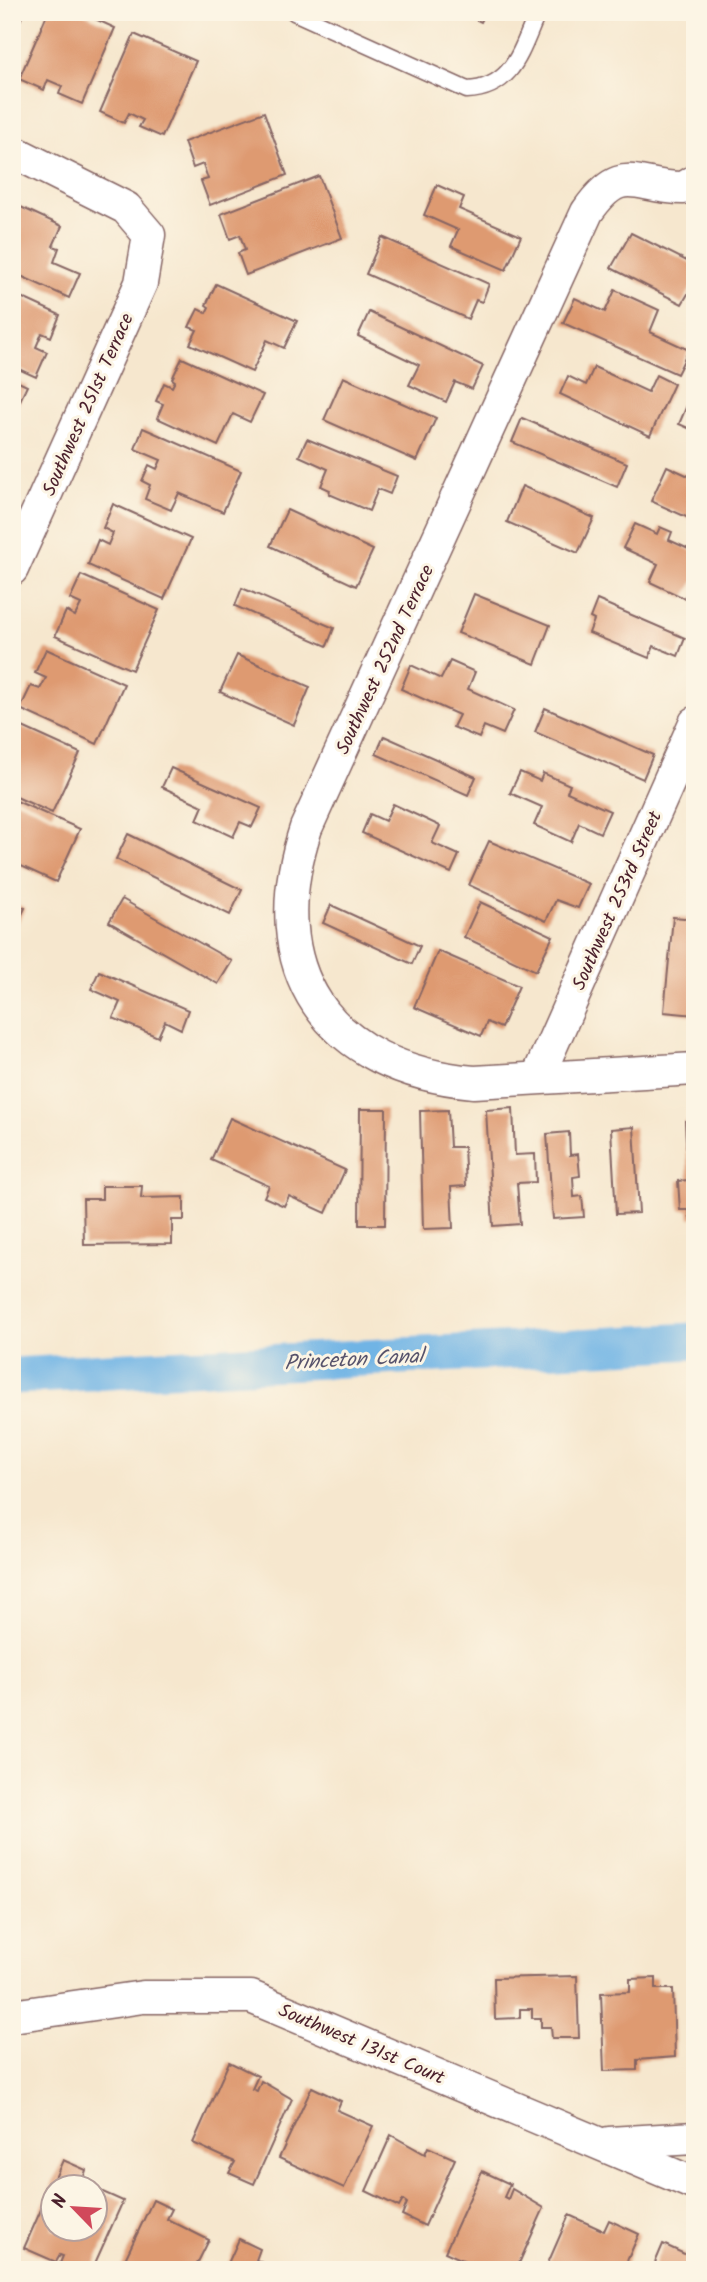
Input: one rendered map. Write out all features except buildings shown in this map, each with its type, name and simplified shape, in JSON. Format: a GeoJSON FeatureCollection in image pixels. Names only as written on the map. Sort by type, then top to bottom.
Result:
{"type":"FeatureCollection","features":[{"type":"Feature","properties":{"kind":"street","name":"Southwest 251st Terrace"},"geometry":{"type":"LineString","coordinates":[[12,151],[125,208],[149,235],[141,283],[12,569]]}},
{"type":"Feature","properties":{"kind":"street","name":"Southwest 252nd Terrace"},"geometry":{"type":"LineString","coordinates":[[695,181],[684,188],[636,179],[622,181],[610,186],[587,212],[306,828],[291,887],[295,952],[304,977],[333,1025],[353,1043],[390,1064],[445,1079],[474,1082],[538,1076],[695,1069]]}},
{"type":"Feature","properties":{"kind":"street","name":"Southwest 253rd Street"},"geometry":{"type":"LineString","coordinates":[[538,1076],[695,723]]}},
{"type":"Feature","properties":{"kind":"street","name":"Southwest 131st Court"},"geometry":{"type":"LineString","coordinates":[[12,2017],[143,1997],[251,1997],[604,2143],[695,2184]]}},
{"type":"Feature","properties":{"kind":"street"},"geometry":{"type":"LineString","coordinates":[[604,2143],[695,2138]]}},
{"type":"Feature","properties":{"kind":"lane"},"geometry":{"type":"LineString","coordinates":[[294,12],[467,90],[494,85],[505,77],[538,12]]}},
{"type":"Feature","properties":{"kind":"waterway","name":"Princeton Canal"},"geometry":{"type":"LineString","coordinates":[[12,1376],[695,1341]]}}]}
